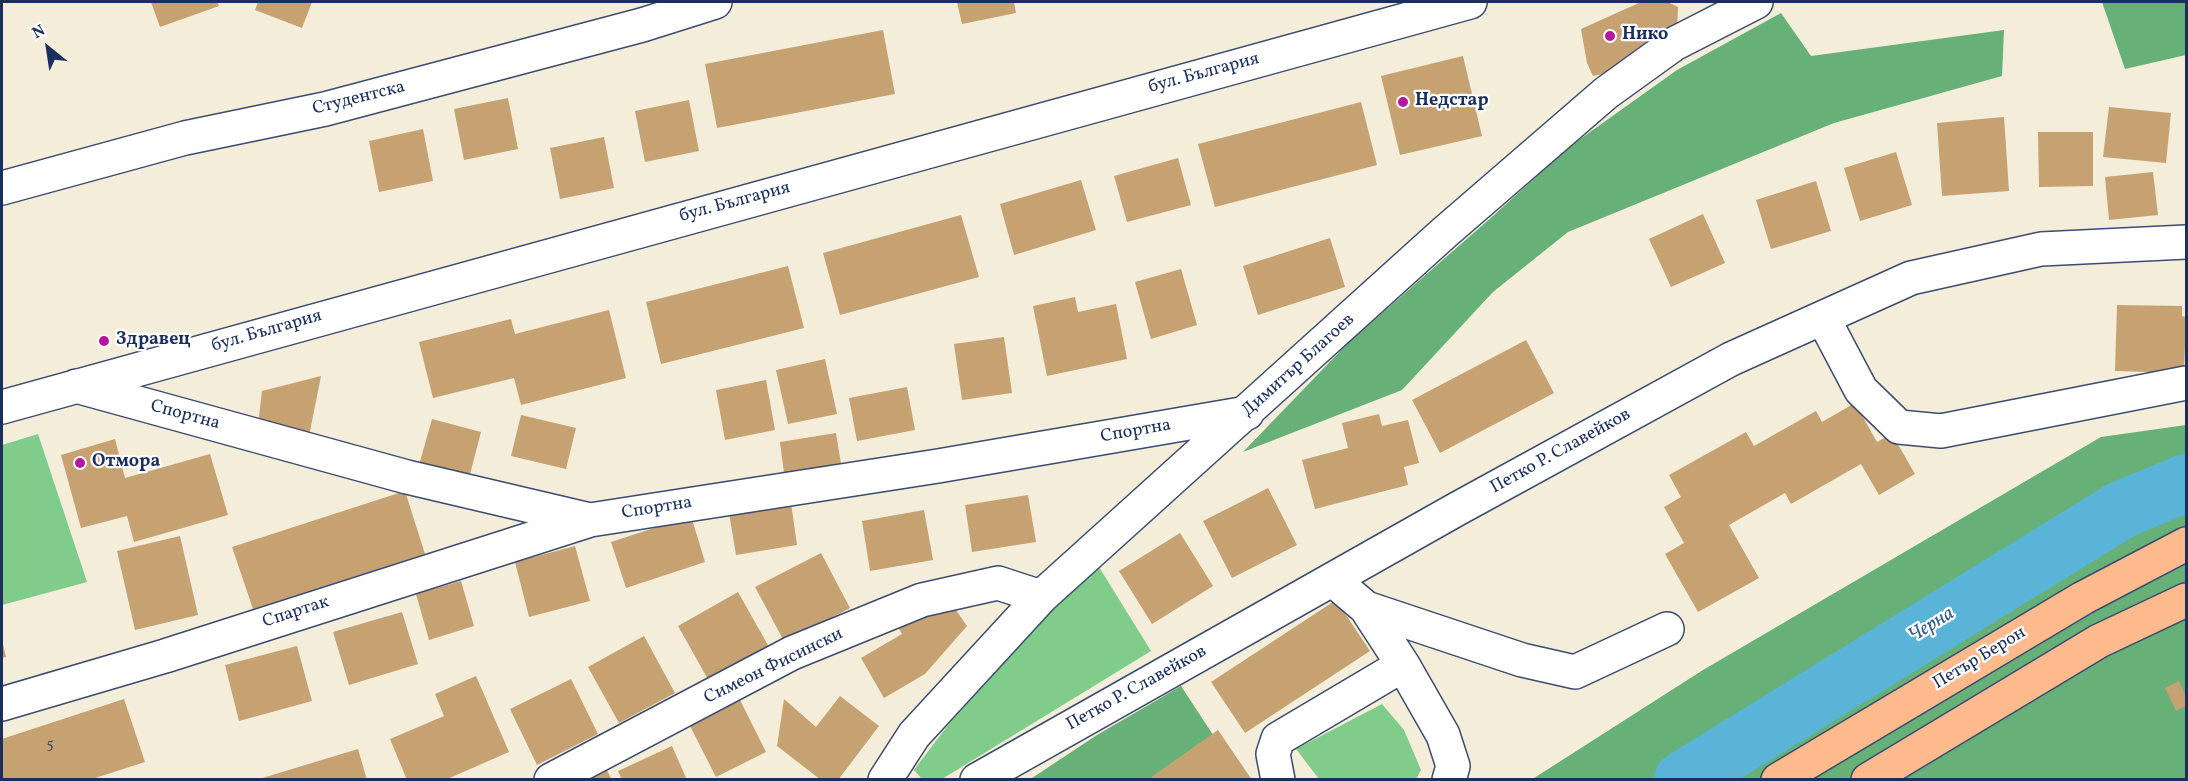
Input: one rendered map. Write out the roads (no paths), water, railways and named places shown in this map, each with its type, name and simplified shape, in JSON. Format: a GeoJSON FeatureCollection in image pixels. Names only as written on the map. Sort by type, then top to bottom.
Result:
{"type":"FeatureCollection","features":[{"type":"Feature","properties":{"kind":"main road","name":"Петър Берон"},"geometry":{"type":"LineString","coordinates":[[1778,780],[2083,597],[2187,544]]}},
{"type":"Feature","properties":{"kind":"main road"},"geometry":{"type":"LineString","coordinates":[[1868,780],[2099,641],[2187,600]]}},
{"type":"Feature","properties":{"kind":"street","name":"Студентска"},"geometry":{"type":"LineString","coordinates":[[2,188],[185,138],[325,110],[642,26],[715,2]]}},
{"type":"Feature","properties":{"kind":"street","name":"бул. България"},"geometry":{"type":"LineString","coordinates":[[2,407],[1470,2]]}},
{"type":"Feature","properties":{"kind":"street","name":"Димитър Благоев"},"geometry":{"type":"LineString","coordinates":[[885,780],[914,735],[1041,597],[1444,233],[1606,93],[1674,44],[1756,2]]}},
{"type":"Feature","properties":{"kind":"street","name":"Петко Р. Славейков"},"geometry":{"type":"LineString","coordinates":[[977,780],[1015,756],[1457,509],[1731,359],[1911,278],[2041,249],[2187,242]]}},
{"type":"Feature","properties":{"kind":"street"},"geometry":{"type":"LineString","coordinates":[[1823,318],[1861,390],[1899,428],[1941,431],[2187,383]]}},
{"type":"Feature","properties":{"kind":"street","name":"Спортна"},"geometry":{"type":"LineString","coordinates":[[76,386],[407,477],[590,520],[938,466],[1247,413]]}},
{"type":"Feature","properties":{"kind":"street","name":"Спартак"},"geometry":{"type":"LineString","coordinates":[[2,704],[165,656],[590,520]]}},
{"type":"Feature","properties":{"kind":"street"},"geometry":{"type":"LineString","coordinates":[[1333,580],[1366,608],[1403,665],[1443,735],[1453,766],[1449,780]]}},
{"type":"Feature","properties":{"kind":"street","name":"Симеон Фисински"},"geometry":{"type":"LineString","coordinates":[[551,780],[792,653],[922,600],[998,583],[1041,597]]}},
{"type":"Feature","properties":{"kind":"street"},"geometry":{"type":"LineString","coordinates":[[1366,608],[1522,660],[1575,672],[1667,629]]}},
{"type":"Feature","properties":{"kind":"street"},"geometry":{"type":"LineString","coordinates":[[1278,780],[1273,754],[1278,739],[1403,665]]}},
{"type":"Feature","properties":{"kind":"waterway","name":"Черна"},"geometry":{"type":"LineString","coordinates":[[1683,780],[2121,510],[2186,483]]}},
{"type":"Feature","properties":{"kind":"place","name":"Нико"},"geometry":{"type":"Point","coordinates":[1610,36]}},
{"type":"Feature","properties":{"kind":"place","name":"Недстар"},"geometry":{"type":"Point","coordinates":[1403,102]}},
{"type":"Feature","properties":{"kind":"place","name":"Здравец"},"geometry":{"type":"Point","coordinates":[104,341]}},
{"type":"Feature","properties":{"kind":"place","name":"Отмора"},"geometry":{"type":"Point","coordinates":[80,463]}}]}
